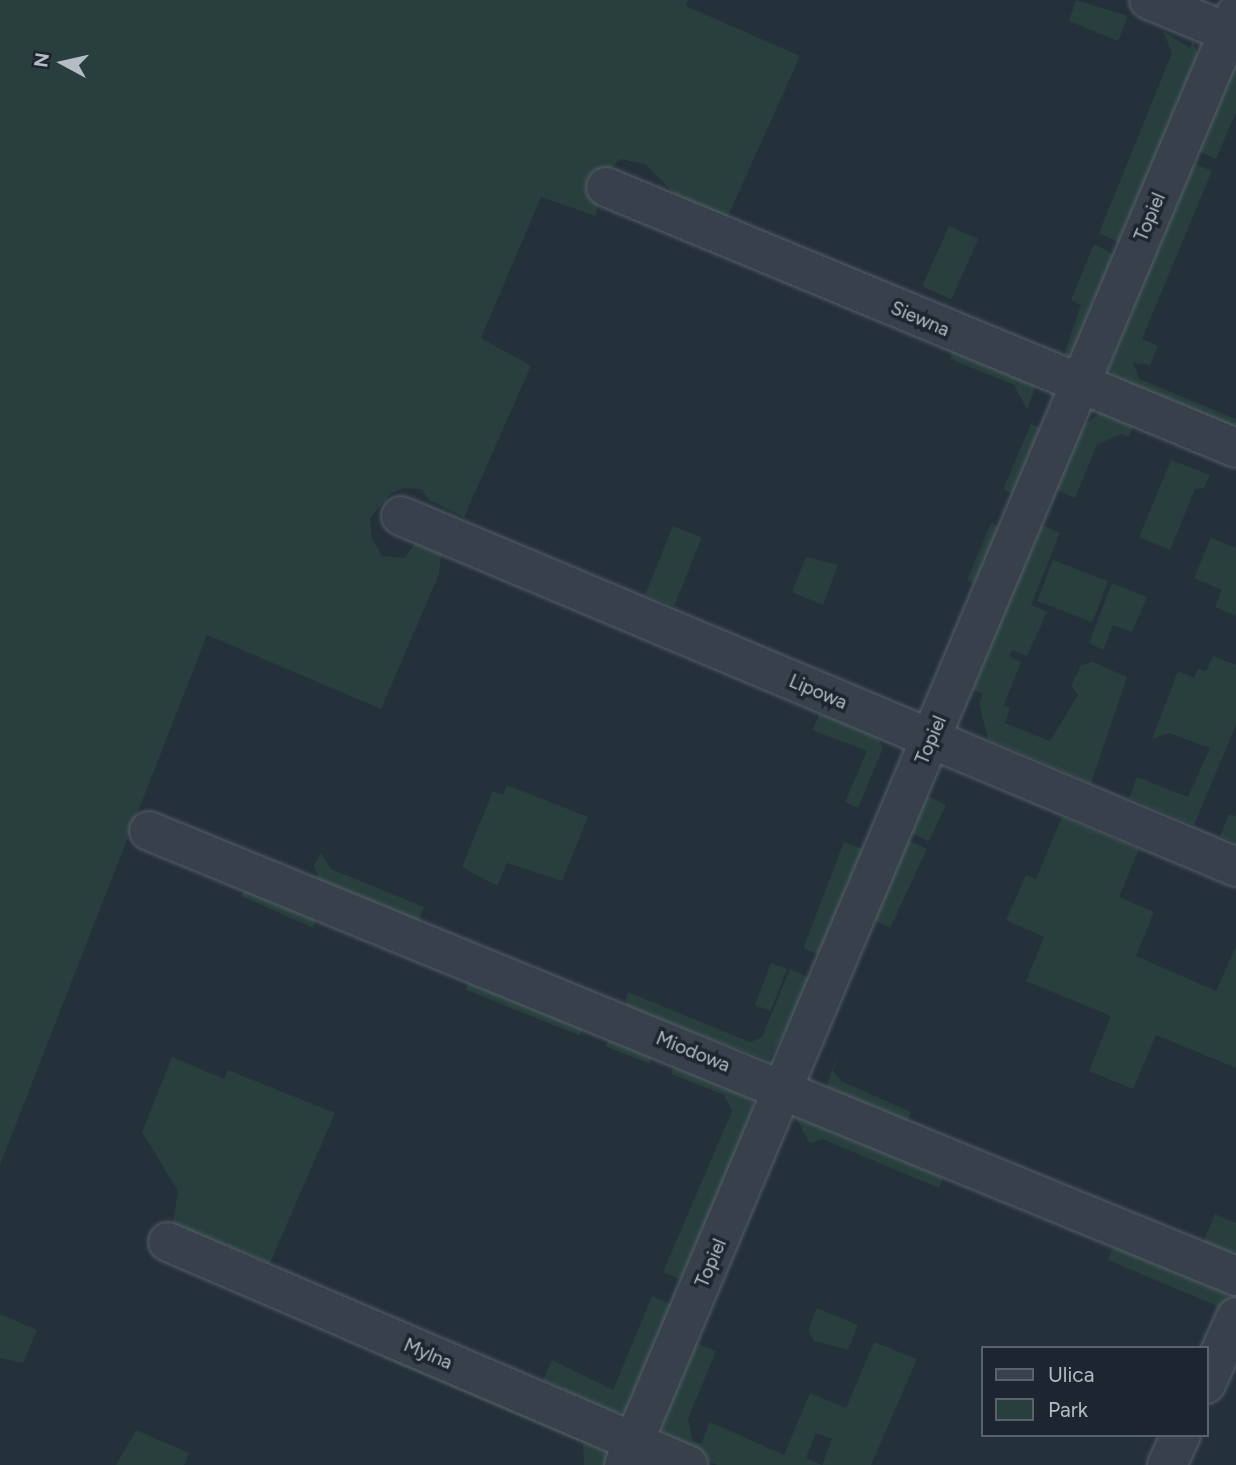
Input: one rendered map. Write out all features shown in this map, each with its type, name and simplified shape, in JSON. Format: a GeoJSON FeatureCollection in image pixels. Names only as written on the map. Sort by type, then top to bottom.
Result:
{"type":"FeatureCollection","features":[{"type":"Feature","properties":{"kind":"street"},"geometry":{"type":"LineString","coordinates":[[1149,0],[1233,28]]}},
{"type":"Feature","properties":{"kind":"street","name":"Topiel"},"geometry":{"type":"LineString","coordinates":[[629,1453],[785,1090],[1079,385],[1233,28]]}},
{"type":"Feature","properties":{"kind":"street","name":"Siewna"},"geometry":{"type":"LineString","coordinates":[[606,187],[1236,448]]}},
{"type":"Feature","properties":{"kind":"street","name":"Lipowa"},"geometry":{"type":"LineString","coordinates":[[401,516],[1236,867]]}},
{"type":"Feature","properties":{"kind":"street","name":"Miodowa"},"geometry":{"type":"LineString","coordinates":[[149,831],[1236,1276]]}},
{"type":"Feature","properties":{"kind":"street","name":"Mylna"},"geometry":{"type":"LineString","coordinates":[[168,1242],[629,1453],[688,1465]]}},
{"type":"Feature","properties":{"kind":"street"},"geometry":{"type":"LineString","coordinates":[[1208,1380],[1236,1317]]}},
{"type":"Feature","properties":{"kind":"street"},"geometry":{"type":"LineString","coordinates":[[1167,1465],[1180,1437]]}},
{"type":"Feature","properties":{"kind":"green space"},"geometry":{"type":"Polygon","coordinates":[[[0,0],[688,0],[686,6],[800,56],[724,225],[685,204],[645,164],[620,159],[600,180],[596,216],[541,197],[481,338],[531,366],[464,517],[429,500],[421,489],[404,488],[391,493],[370,518],[372,539],[382,556],[404,558],[417,541],[442,546],[439,574],[381,709],[207,635],[0,1165],[0,0]]]}},
{"type":"Feature","properties":{"kind":"green space"},"geometry":{"type":"Polygon","coordinates":[[[1076,0],[1128,16],[1118,41],[1069,21],[1076,0]]]}},
{"type":"Feature","properties":{"kind":"green space"},"geometry":{"type":"Polygon","coordinates":[[[1163,31],[1190,48],[1193,40],[1199,60],[1122,244],[1099,233],[1172,53],[1163,31]]]}},
{"type":"Feature","properties":{"kind":"green space"},"geometry":{"type":"Polygon","coordinates":[[[1236,63],[1236,112],[1216,159],[1196,150],[1236,63]]]}},
{"type":"Feature","properties":{"kind":"green space"},"geometry":{"type":"Polygon","coordinates":[[[1191,162],[1212,171],[1142,339],[1158,346],[1150,365],[1133,363],[1140,379],[1236,419],[1236,430],[1118,380],[1108,369],[1191,162]]]}},
{"type":"Feature","properties":{"kind":"green space"},"geometry":{"type":"Polygon","coordinates":[[[949,226],[978,239],[951,299],[922,286],[949,226]]]}},
{"type":"Feature","properties":{"kind":"green space"},"geometry":{"type":"Polygon","coordinates":[[[1094,244],[1117,256],[1075,352],[1063,357],[1081,305],[1071,300],[1094,244]]]}},
{"type":"Feature","properties":{"kind":"green space"},"geometry":{"type":"Polygon","coordinates":[[[954,347],[1037,383],[1027,409],[1014,385],[950,359],[954,347]]]}},
{"type":"Feature","properties":{"kind":"green space"},"geometry":{"type":"Polygon","coordinates":[[[1102,411],[1135,421],[1129,437],[1121,434],[1097,445],[1075,498],[1055,489],[1080,429],[1102,411]]]}},
{"type":"Feature","properties":{"kind":"green space"},"geometry":{"type":"Polygon","coordinates":[[[1031,424],[1044,429],[1017,493],[1010,493],[1003,489],[1031,424]]]}},
{"type":"Feature","properties":{"kind":"green space"},"geometry":{"type":"Polygon","coordinates":[[[1171,460],[1210,475],[1204,488],[1195,489],[1170,550],[1139,537],[1171,460]]]}},
{"type":"Feature","properties":{"kind":"green space"},"geometry":{"type":"Polygon","coordinates":[[[991,523],[1002,529],[974,583],[967,580],[991,523]]]}},
{"type":"Feature","properties":{"kind":"green space"},"geometry":{"type":"Polygon","coordinates":[[[1040,524],[1060,533],[1031,605],[1047,612],[1027,656],[1012,650],[1009,656],[1021,662],[1004,705],[1010,708],[1005,723],[1050,741],[1078,695],[1071,686],[1081,665],[1093,662],[1127,677],[1091,783],[988,739],[979,703],[983,694],[972,689],[1040,524]]]}},
{"type":"Feature","properties":{"kind":"green space"},"geometry":{"type":"Polygon","coordinates":[[[673,526],[702,538],[674,606],[645,595],[673,526]]]}},
{"type":"Feature","properties":{"kind":"green space"},"geometry":{"type":"Polygon","coordinates":[[[1211,538],[1236,548],[1236,616],[1215,607],[1222,590],[1194,578],[1211,538]]]}},
{"type":"Feature","properties":{"kind":"green space"},"geometry":{"type":"Polygon","coordinates":[[[806,557],[838,565],[823,605],[792,592],[806,557]]]}},
{"type":"Feature","properties":{"kind":"green space"},"geometry":{"type":"Polygon","coordinates":[[[1053,560],[1108,581],[1092,622],[1037,601],[1053,560]]]}},
{"type":"Feature","properties":{"kind":"green space"},"geometry":{"type":"Polygon","coordinates":[[[1112,583],[1147,597],[1132,632],[1113,625],[1103,650],[1089,643],[1112,583]]]}},
{"type":"Feature","properties":{"kind":"green space"},"geometry":{"type":"Polygon","coordinates":[[[1213,656],[1236,665],[1236,725],[1194,825],[1129,798],[1137,777],[1188,797],[1210,748],[1169,733],[1152,739],[1178,671],[1194,678],[1198,669],[1206,671],[1213,656]]]}},
{"type":"Feature","properties":{"kind":"green space"},"geometry":{"type":"Polygon","coordinates":[[[820,713],[878,737],[883,748],[858,808],[845,802],[867,751],[812,730],[820,713]]]}},
{"type":"Feature","properties":{"kind":"green space"},"geometry":{"type":"Polygon","coordinates":[[[507,785],[588,817],[562,881],[507,863],[497,886],[462,867],[493,791],[503,795],[507,785]]]}},
{"type":"Feature","properties":{"kind":"green space"},"geometry":{"type":"Polygon","coordinates":[[[927,796],[946,805],[929,841],[910,832],[927,796]]]}},
{"type":"Feature","properties":{"kind":"green space"},"geometry":{"type":"Polygon","coordinates":[[[1229,814],[1236,816],[1236,843],[1220,836],[1229,814]]]}},
{"type":"Feature","properties":{"kind":"green space"},"geometry":{"type":"Polygon","coordinates":[[[1062,817],[1139,849],[1119,897],[1154,912],[1136,956],[1216,991],[1236,946],[1236,1068],[1156,1035],[1133,1089],[1089,1071],[1111,1016],[1026,981],[1044,937],[1006,920],[1026,875],[1036,879],[1062,817]]]}},
{"type":"Feature","properties":{"kind":"green space"},"geometry":{"type":"Polygon","coordinates":[[[908,840],[927,849],[890,928],[871,919],[908,840]]]}},
{"type":"Feature","properties":{"kind":"green space"},"geometry":{"type":"Polygon","coordinates":[[[844,842],[868,851],[827,958],[803,948],[844,842]]]}},
{"type":"Feature","properties":{"kind":"green space"},"geometry":{"type":"Polygon","coordinates":[[[321,853],[331,869],[424,907],[418,922],[319,880],[314,865],[321,853]]]}},
{"type":"Feature","properties":{"kind":"green space"},"geometry":{"type":"Polygon","coordinates":[[[244,889],[321,909],[313,928],[241,896],[244,889]]]}},
{"type":"Feature","properties":{"kind":"green space"},"geometry":{"type":"Polygon","coordinates":[[[771,963],[787,969],[771,1011],[755,1005],[771,963]]]}},
{"type":"Feature","properties":{"kind":"green space"},"geometry":{"type":"Polygon","coordinates":[[[790,969],[814,980],[769,1060],[624,1008],[628,992],[750,1042],[762,1037],[790,969]]]}},
{"type":"Feature","properties":{"kind":"green space"},"geometry":{"type":"Polygon","coordinates":[[[472,974],[586,1020],[580,1036],[466,990],[472,974]]]}},
{"type":"Feature","properties":{"kind":"green space"},"geometry":{"type":"Polygon","coordinates":[[[612,1030],[656,1047],[649,1064],[606,1047],[612,1030]]]}},
{"type":"Feature","properties":{"kind":"green space"},"geometry":{"type":"Polygon","coordinates":[[[838,1050],[833,1071],[841,1081],[911,1112],[907,1122],[827,1087],[838,1050]]]}},
{"type":"Feature","properties":{"kind":"green space"},"geometry":{"type":"Polygon","coordinates":[[[172,1057],[224,1079],[228,1070],[335,1113],[270,1263],[173,1224],[178,1191],[142,1132],[172,1057]]]}},
{"type":"Feature","properties":{"kind":"green space"},"geometry":{"type":"Polygon","coordinates":[[[677,1057],[751,1093],[754,1108],[686,1282],[663,1272],[732,1111],[724,1095],[671,1074],[677,1057]]]}},
{"type":"Feature","properties":{"kind":"green space"},"geometry":{"type":"Polygon","coordinates":[[[802,1116],[946,1170],[939,1188],[822,1139],[810,1144],[796,1118],[802,1116]]]}},
{"type":"Feature","properties":{"kind":"green space"},"geometry":{"type":"Polygon","coordinates":[[[1215,1214],[1236,1223],[1236,1264],[1200,1250],[1215,1214]]]}},
{"type":"Feature","properties":{"kind":"green space"},"geometry":{"type":"Polygon","coordinates":[[[1116,1242],[1225,1289],[1229,1301],[1219,1313],[1217,1306],[1108,1260],[1116,1242]]]}},
{"type":"Feature","properties":{"kind":"green space"},"geometry":{"type":"Polygon","coordinates":[[[652,1296],[675,1306],[629,1412],[612,1412],[543,1380],[552,1360],[613,1390],[652,1296]]]}},
{"type":"Feature","properties":{"kind":"green space"},"geometry":{"type":"Polygon","coordinates":[[[817,1308],[858,1325],[848,1350],[814,1341],[808,1330],[817,1308]]]}},
{"type":"Feature","properties":{"kind":"green space"},"geometry":{"type":"Polygon","coordinates":[[[0,1314],[37,1330],[23,1363],[0,1358],[0,1314]]]}},
{"type":"Feature","properties":{"kind":"green space"},"geometry":{"type":"Polygon","coordinates":[[[694,1342],[716,1351],[688,1419],[693,1441],[701,1444],[710,1422],[784,1455],[810,1393],[846,1408],[874,1342],[917,1359],[871,1465],[822,1465],[717,1465],[682,1450],[666,1437],[661,1424],[694,1342]],[[816,1433],[806,1458],[822,1465],[832,1439],[816,1433]]]}},
{"type":"Feature","properties":{"kind":"green space"},"geometry":{"type":"Polygon","coordinates":[[[387,1347],[608,1448],[608,1465],[584,1465],[583,1443],[383,1358],[387,1347]]]}},
{"type":"Feature","properties":{"kind":"green space"},"geometry":{"type":"Polygon","coordinates":[[[136,1430],[189,1453],[184,1465],[116,1465],[136,1430]]]}}]}
